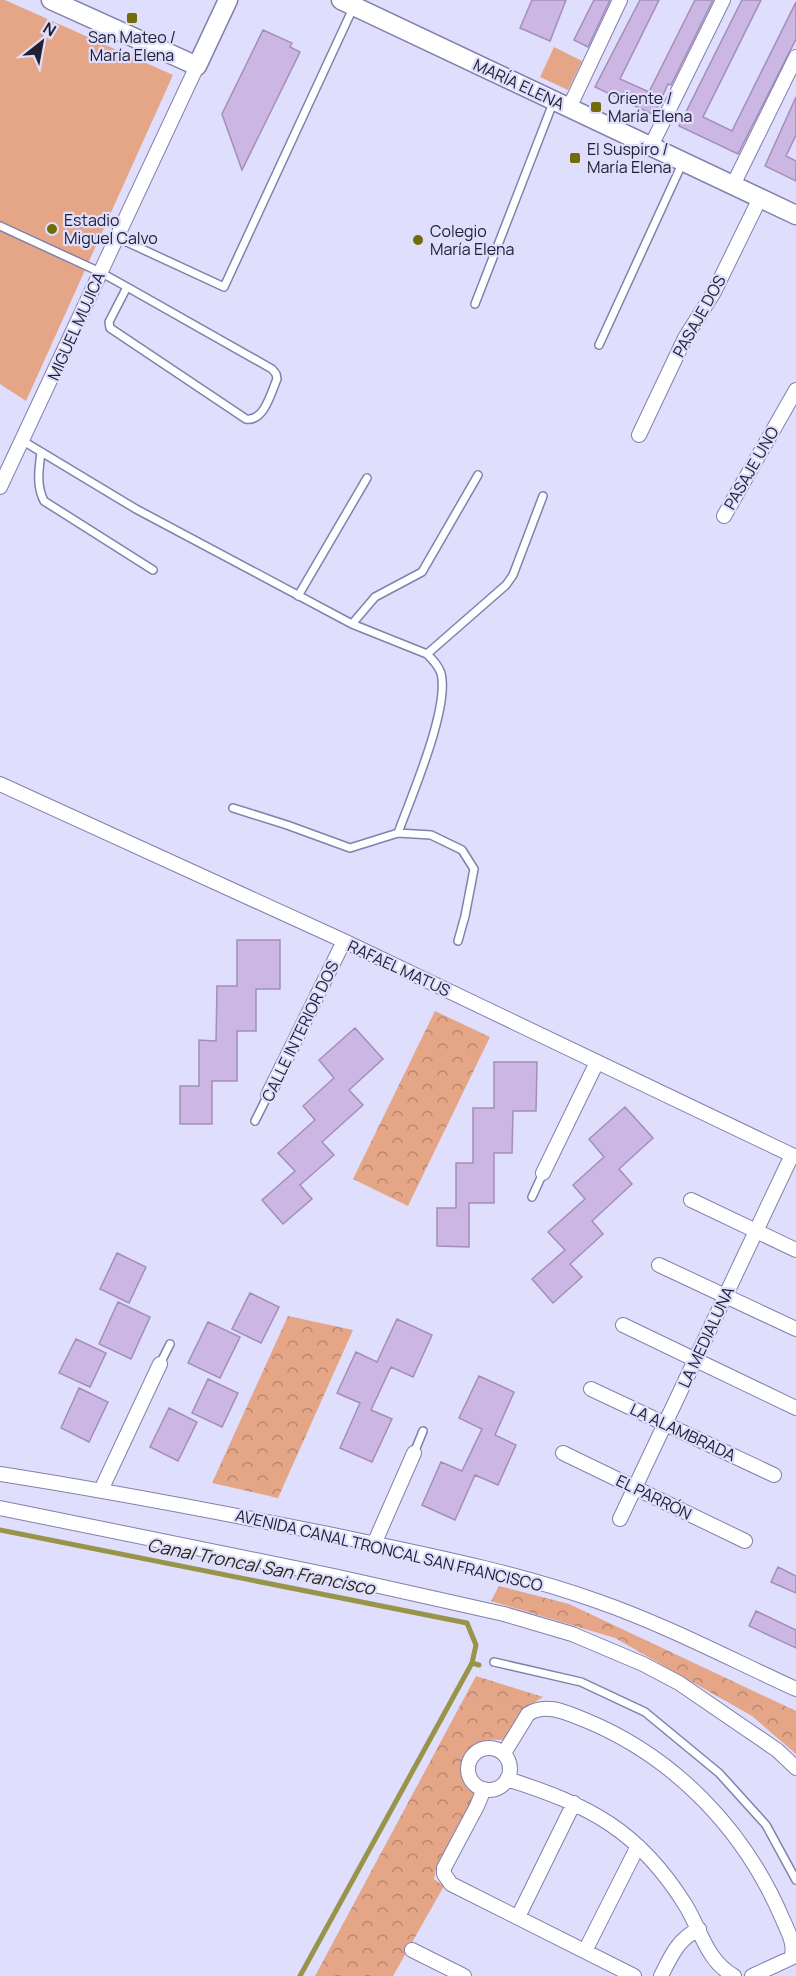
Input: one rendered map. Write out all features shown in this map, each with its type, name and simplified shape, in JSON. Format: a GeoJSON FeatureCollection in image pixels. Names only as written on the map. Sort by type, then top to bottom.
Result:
{"type":"FeatureCollection","features":[{"type":"Feature","properties":{"kind":"street"},"geometry":{"type":"LineString","coordinates":[[51,0],[197,66],[228,0]]}},
{"type":"Feature","properties":{"kind":"street"},"geometry":{"type":"LineString","coordinates":[[562,104],[620,0]]}},
{"type":"Feature","properties":{"kind":"street"},"geometry":{"type":"LineString","coordinates":[[651,146],[723,0]]}},
{"type":"Feature","properties":{"kind":"street","name":"MARÍA ELENA"},"geometry":{"type":"LineString","coordinates":[[347,3],[796,215]]}},
{"type":"Feature","properties":{"kind":"street"},"geometry":{"type":"LineString","coordinates":[[733,185],[796,57]]}},
{"type":"Feature","properties":{"kind":"street","name":"MIGUEL MUJICA"},"geometry":{"type":"LineString","coordinates":[[0,487],[197,66]]}},
{"type":"Feature","properties":{"kind":"street","name":"PASAJE DOS"},"geometry":{"type":"LineString","coordinates":[[639,435],[681,345],[714,292],[760,198]]}},
{"type":"Feature","properties":{"kind":"street","name":"PASAJE UNO"},"geometry":{"type":"LineString","coordinates":[[724,516],[796,390]]}},
{"type":"Feature","properties":{"kind":"street","name":"RAFAEL MATUS"},"geometry":{"type":"LineString","coordinates":[[0,784],[344,941],[794,1156]]}},
{"type":"Feature","properties":{"kind":"street","name":"CALLE INTERIOR DOS"},"geometry":{"type":"LineString","coordinates":[[268,1095],[344,941]]}},
{"type":"Feature","properties":{"kind":"street"},"geometry":{"type":"LineString","coordinates":[[543,1173],[597,1062]]}},
{"type":"Feature","properties":{"kind":"street","name":"LA MEDIALUNA"},"geometry":{"type":"LineString","coordinates":[[620,1519],[756,1231],[794,1156]]}},
{"type":"Feature","properties":{"kind":"street"},"geometry":{"type":"LineString","coordinates":[[691,1200],[796,1250]]}},
{"type":"Feature","properties":{"kind":"street"},"geometry":{"type":"LineString","coordinates":[[659,1265],[796,1329]]}},
{"type":"Feature","properties":{"kind":"street"},"geometry":{"type":"LineString","coordinates":[[623,1325],[796,1408]]}},
{"type":"Feature","properties":{"kind":"street"},"geometry":{"type":"LineString","coordinates":[[101,1490],[160,1364]]}},
{"type":"Feature","properties":{"kind":"street","name":"LA ALAMBRADA"},"geometry":{"type":"LineString","coordinates":[[591,1389],[774,1475]]}},
{"type":"Feature","properties":{"kind":"street"},"geometry":{"type":"LineString","coordinates":[[374,1544],[414,1453]]}},
{"type":"Feature","properties":{"kind":"street","name":"EL PARRÓN"},"geometry":{"type":"LineString","coordinates":[[563,1453],[745,1541]]}},
{"type":"Feature","properties":{"kind":"street","name":"AVENIDA CANAL TRONCAL SAN FRANCISCO"},"geometry":{"type":"LineString","coordinates":[[0,1474],[101,1490],[374,1544],[507,1574],[596,1601],[660,1626],[796,1689]]}},
{"type":"Feature","properties":{"kind":"street"},"geometry":{"type":"LineString","coordinates":[[0,1508],[314,1572],[504,1614],[572,1634],[643,1664],[679,1683],[777,1750],[796,1768]]}},
{"type":"Feature","properties":{"kind":"street"},"geometry":{"type":"LineString","coordinates":[[504,1753],[528,1714],[546,1707],[574,1716],[619,1736],[663,1764],[684,1781],[722,1820],[754,1863],[768,1887],[793,1944],[794,1954],[791,1958],[752,1976]]}},
{"type":"Feature","properties":{"kind":"street"},"geometry":{"type":"LineString","coordinates":[[484,1748],[498,1749],[504,1753],[510,1765],[507,1779],[498,1788],[484,1789],[477,1786],[469,1775],[469,1761],[484,1748]]}},
{"type":"Feature","properties":{"kind":"street"},"geometry":{"type":"LineString","coordinates":[[507,1779],[574,1803],[607,1821],[638,1846],[674,1887],[716,1962],[734,1976]]}},
{"type":"Feature","properties":{"kind":"street"},"geometry":{"type":"LineString","coordinates":[[484,1789],[447,1861],[444,1874],[451,1884],[634,1976]]}},
{"type":"Feature","properties":{"kind":"street"},"geometry":{"type":"LineString","coordinates":[[518,1917],[574,1803]]}},
{"type":"Feature","properties":{"kind":"street"},"geometry":{"type":"LineString","coordinates":[[585,1951],[638,1846]]}},
{"type":"Feature","properties":{"kind":"street"},"geometry":{"type":"LineString","coordinates":[[661,1976],[678,1945],[689,1934],[699,1929]]}},
{"type":"Feature","properties":{"kind":"street"},"geometry":{"type":"LineString","coordinates":[[412,1950],[464,1976]]}},
{"type":"Feature","properties":{"kind":"lane"},"geometry":{"type":"LineString","coordinates":[[116,237],[224,287],[347,3]]}},
{"type":"Feature","properties":{"kind":"lane"},"geometry":{"type":"LineString","coordinates":[[475,304],[562,104]]}},
{"type":"Feature","properties":{"kind":"lane"},"geometry":{"type":"LineString","coordinates":[[599,345],[683,161]]}},
{"type":"Feature","properties":{"kind":"lane"},"geometry":{"type":"LineString","coordinates":[[0,226],[100,272],[128,287],[272,369],[277,379],[259,417],[253,420],[246,419],[110,328],[109,322],[128,287]]}},
{"type":"Feature","properties":{"kind":"lane"},"geometry":{"type":"LineString","coordinates":[[23,441],[136,509],[352,624],[427,654],[436,663],[441,673],[442,688],[430,744],[398,832]]}},
{"type":"Feature","properties":{"kind":"lane"},"geometry":{"type":"LineString","coordinates":[[41,452],[38,481],[44,501],[153,570]]}},
{"type":"Feature","properties":{"kind":"lane"},"geometry":{"type":"LineString","coordinates":[[352,624],[375,597],[422,572],[478,474]]}},
{"type":"Feature","properties":{"kind":"lane"},"geometry":{"type":"LineString","coordinates":[[298,596],[367,478]]}},
{"type":"Feature","properties":{"kind":"lane"},"geometry":{"type":"LineString","coordinates":[[427,654],[506,585],[513,575],[543,496]]}},
{"type":"Feature","properties":{"kind":"lane"},"geometry":{"type":"LineString","coordinates":[[233,808],[350,848],[398,832],[431,835],[462,850],[474,869],[458,941]]}},
{"type":"Feature","properties":{"kind":"lane","name":"CALLE INTERIOR DOS"},"geometry":{"type":"LineString","coordinates":[[255,1121],[268,1095]]}},
{"type":"Feature","properties":{"kind":"lane"},"geometry":{"type":"LineString","coordinates":[[532,1197],[543,1173]]}},
{"type":"Feature","properties":{"kind":"lane"},"geometry":{"type":"LineString","coordinates":[[160,1364],[170,1344]]}},
{"type":"Feature","properties":{"kind":"lane"},"geometry":{"type":"LineString","coordinates":[[414,1453],[423,1431]]}},
{"type":"Feature","properties":{"kind":"lane"},"geometry":{"type":"LineString","coordinates":[[494,1662],[581,1682],[645,1712],[719,1773],[766,1825],[796,1880]]}},
{"type":"Feature","properties":{"kind":"green space","name":"Estadio Miguel Calvo"},"geometry":{"type":"Polygon","coordinates":[[[0,0],[5,0],[173,75],[26,401],[0,384],[0,0]]]}},
{"type":"Feature","properties":{"kind":"green space"},"geometry":{"type":"Polygon","coordinates":[[[554,47],[582,61],[568,90],[540,77],[554,47]]]}},
{"type":"Feature","properties":{"kind":"green space"},"geometry":{"type":"Polygon","coordinates":[[[435,1011],[490,1037],[408,1206],[353,1179],[435,1011]]]}},
{"type":"Feature","properties":{"kind":"green space"},"geometry":{"type":"Polygon","coordinates":[[[288,1316],[353,1330],[278,1498],[212,1483],[288,1316]]]}},
{"type":"Feature","properties":{"kind":"green space"},"geometry":{"type":"Polygon","coordinates":[[[499,1586],[569,1604],[796,1711],[796,1754],[752,1716],[615,1638],[491,1601],[499,1586]]]}},
{"type":"Feature","properties":{"kind":"green space"},"geometry":{"type":"Polygon","coordinates":[[[476,1676],[543,1697],[527,1707],[504,1739],[479,1743],[469,1753],[464,1767],[477,1794],[436,1868],[434,1879],[444,1886],[393,1976],[315,1976],[476,1676]]]}},
{"type":"Feature","properties":{"kind":"building"},"geometry":{"type":"Polygon","coordinates":[[[532,0],[566,0],[550,41],[520,28],[532,0]]]}},
{"type":"Feature","properties":{"kind":"building"},"geometry":{"type":"Polygon","coordinates":[[[594,0],[610,0],[588,47],[574,40],[594,0]]]}},
{"type":"Feature","properties":{"kind":"building"},"geometry":{"type":"Polygon","coordinates":[[[640,0],[659,0],[620,79],[649,92],[695,0],[713,0],[654,115],[595,87],[640,0]]]}},
{"type":"Feature","properties":{"kind":"building"},"geometry":{"type":"Polygon","coordinates":[[[742,0],[761,0],[703,117],[732,131],[796,2],[796,39],[738,154],[679,126],[742,0]]]}},
{"type":"Feature","properties":{"kind":"building"},"geometry":{"type":"Polygon","coordinates":[[[263,30],[292,43],[290,47],[300,52],[242,170],[222,114],[263,30]]]}},
{"type":"Feature","properties":{"kind":"building"},"geometry":{"type":"Polygon","coordinates":[[[796,97],[796,135],[786,156],[796,161],[796,181],[765,166],[796,97]]]}},
{"type":"Feature","properties":{"kind":"building"},"geometry":{"type":"Polygon","coordinates":[[[237,940],[280,940],[280,989],[256,989],[256,1031],[237,1031],[237,1081],[212,1081],[212,1124],[180,1124],[180,1086],[199,1086],[199,1040],[216,1041],[217,986],[237,986],[237,940]]]}},
{"type":"Feature","properties":{"kind":"building"},"geometry":{"type":"Polygon","coordinates":[[[355,1028],[383,1059],[349,1090],[363,1105],[322,1142],[334,1155],[300,1185],[312,1199],[283,1224],[262,1200],[295,1171],[278,1153],[315,1120],[303,1106],[334,1078],[319,1060],[355,1028]]]}},
{"type":"Feature","properties":{"kind":"building"},"geometry":{"type":"Polygon","coordinates":[[[494,1062],[537,1062],[536,1111],[513,1111],[512,1153],[494,1153],[494,1203],[469,1203],[469,1247],[437,1246],[437,1208],[456,1208],[456,1163],[473,1163],[473,1108],[494,1108],[494,1062]]]}},
{"type":"Feature","properties":{"kind":"building"},"geometry":{"type":"Polygon","coordinates":[[[625,1107],[653,1138],[619,1169],[632,1184],[592,1221],[603,1234],[570,1264],[582,1277],[553,1303],[532,1279],[565,1250],[548,1232],[585,1199],[573,1185],[604,1157],[589,1139],[625,1107]]]}},
{"type":"Feature","properties":{"kind":"building"},"geometry":{"type":"Polygon","coordinates":[[[117,1253],[146,1267],[129,1303],[100,1289],[117,1253]]]}},
{"type":"Feature","properties":{"kind":"building"},"geometry":{"type":"Polygon","coordinates":[[[250,1293],[279,1307],[261,1343],[232,1329],[250,1293]]]}},
{"type":"Feature","properties":{"kind":"building"},"geometry":{"type":"Polygon","coordinates":[[[118,1302],[150,1317],[131,1359],[99,1344],[118,1302]]]}},
{"type":"Feature","properties":{"kind":"building"},"geometry":{"type":"Polygon","coordinates":[[[397,1319],[432,1335],[413,1377],[391,1367],[371,1410],[392,1419],[372,1462],[340,1448],[360,1403],[337,1393],[356,1352],[377,1362],[397,1319]]]}},
{"type":"Feature","properties":{"kind":"building"},"geometry":{"type":"Polygon","coordinates":[[[208,1322],[240,1337],[220,1378],[188,1363],[208,1322]]]}},
{"type":"Feature","properties":{"kind":"building"},"geometry":{"type":"Polygon","coordinates":[[[76,1339],[106,1353],[90,1387],[59,1373],[76,1339]]]}},
{"type":"Feature","properties":{"kind":"building"},"geometry":{"type":"Polygon","coordinates":[[[479,1376],[514,1392],[495,1435],[516,1445],[498,1485],[475,1475],[455,1520],[422,1505],[441,1462],[462,1471],[482,1429],[459,1418],[479,1376]]]}},
{"type":"Feature","properties":{"kind":"building"},"geometry":{"type":"Polygon","coordinates":[[[208,1379],[238,1393],[222,1427],[192,1413],[208,1379]]]}},
{"type":"Feature","properties":{"kind":"building"},"geometry":{"type":"Polygon","coordinates":[[[79,1388],[108,1402],[89,1442],[61,1428],[79,1388]]]}},
{"type":"Feature","properties":{"kind":"building"},"geometry":{"type":"Polygon","coordinates":[[[169,1408],[197,1422],[178,1461],[150,1447],[169,1408]]]}},
{"type":"Feature","properties":{"kind":"building"},"geometry":{"type":"Polygon","coordinates":[[[778,1567],[796,1576],[796,1593],[771,1582],[778,1567]]]}},
{"type":"Feature","properties":{"kind":"building"},"geometry":{"type":"Polygon","coordinates":[[[756,1611],[796,1630],[796,1648],[749,1626],[756,1611]]]}},
{"type":"Feature","properties":{"kind":"waterway","name":"Canal Troncal San Francisco"},"geometry":{"type":"LineString","coordinates":[[0,1530],[467,1623],[476,1645],[472,1663],[479,1665]]}},
{"type":"Feature","properties":{"kind":"waterway"},"geometry":{"type":"LineString","coordinates":[[300,1976],[472,1663]]}},
{"type":"Feature","properties":{"kind":"place","name":"San Mateo / María Elena"},"geometry":{"type":"Point","coordinates":[132,18]}},
{"type":"Feature","properties":{"kind":"place","name":"Oriente / María Elena"},"geometry":{"type":"Point","coordinates":[596,107]}},
{"type":"Feature","properties":{"kind":"place","name":"El Suspiro / María Elena"},"geometry":{"type":"Point","coordinates":[575,158]}},
{"type":"Feature","properties":{"kind":"place","name":"Estadio Miguel Calvo"},"geometry":{"type":"Point","coordinates":[52,229]}},
{"type":"Feature","properties":{"kind":"place","name":"Colegio María Elena"},"geometry":{"type":"Point","coordinates":[418,240]}}]}
